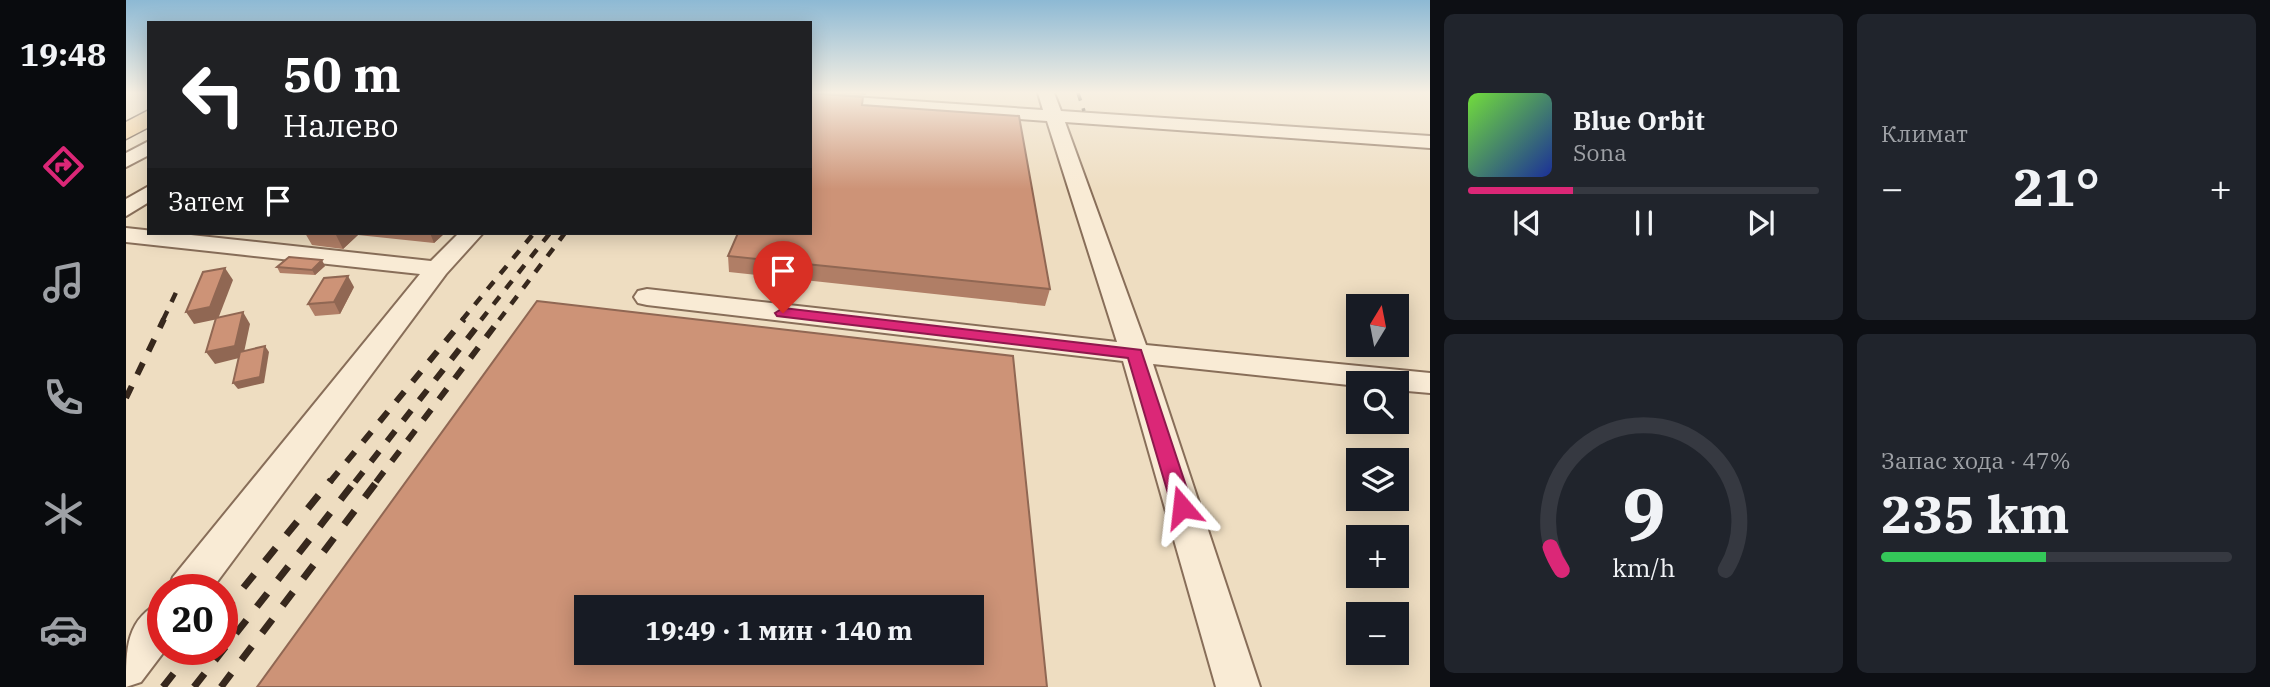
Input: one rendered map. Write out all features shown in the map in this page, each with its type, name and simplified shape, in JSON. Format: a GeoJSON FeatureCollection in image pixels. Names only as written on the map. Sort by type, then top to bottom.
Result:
{"type":"FeatureCollection","features":[{"type":"Feature","properties":{"kind":"lane"},"geometry":{"type":"LineString","coordinates":[[1057,125],[1135,353],[1238,687]]}},
{"type":"Feature","properties":{"kind":"lane"},"geometry":{"type":"LineString","coordinates":[[1256,125],[1430,142]]}},
{"type":"Feature","properties":{"kind":"lane"},"geometry":{"type":"LineString","coordinates":[[126,161],[147,148]]}},
{"type":"Feature","properties":{"kind":"lane"},"geometry":{"type":"LineString","coordinates":[[126,209],[147,193]]}},
{"type":"Feature","properties":{"kind":"lane"},"geometry":{"type":"LineString","coordinates":[[126,235],[437,269]]}},
{"type":"Feature","properties":{"kind":"lane"},"geometry":{"type":"LineString","coordinates":[[199,574],[437,269],[470,235]]}},
{"type":"Feature","properties":{"kind":"lane"},"geometry":{"type":"LineString","coordinates":[[647,297],[1135,353],[1430,383]]}},
{"type":"Feature","properties":{"kind":"lane"},"geometry":{"type":"LineString","coordinates":[[126,667],[147,640]]}},
{"type":"Feature","properties":{"kind":"building"},"geometry":{"type":"Polygon","coordinates":[[[812,125],[1021,125],[1050,289],[728,256],[737,235],[812,235],[812,125]]]}},
{"type":"Feature","properties":{"kind":"building"},"geometry":{"type":"Polygon","coordinates":[[[289,257],[322,260],[312,270],[277,267],[289,257]]]}},
{"type":"Feature","properties":{"kind":"building"},"geometry":{"type":"Polygon","coordinates":[[[225,268],[210,307],[186,312],[203,272],[225,268]]]}},
{"type":"Feature","properties":{"kind":"building"},"geometry":{"type":"Polygon","coordinates":[[[348,276],[334,302],[308,304],[324,278],[348,276]]]}},
{"type":"Feature","properties":{"kind":"building"},"geometry":{"type":"Polygon","coordinates":[[[537,301],[1013,356],[1047,687],[257,687],[537,301]]]}},
{"type":"Feature","properties":{"kind":"building"},"geometry":{"type":"Polygon","coordinates":[[[243,312],[235,346],[206,352],[216,318],[243,312]]]}},
{"type":"Feature","properties":{"kind":"building"},"geometry":{"type":"Polygon","coordinates":[[[265,346],[260,377],[233,383],[240,352],[265,346]]]}},
{"type":"Feature","properties":{"kind":"railway"},"geometry":{"type":"LineString","coordinates":[[462,320],[532,235]]}},
{"type":"Feature","properties":{"kind":"railway"},"geometry":{"type":"LineString","coordinates":[[481,320],[548,235]]}},
{"type":"Feature","properties":{"kind":"railway"},"geometry":{"type":"LineString","coordinates":[[499,320],[563,235]]}},
{"type":"Feature","properties":{"kind":"railway"},"geometry":{"type":"LineString","coordinates":[[163,320],[180,284]]}},
{"type":"Feature","properties":{"kind":"railway"},"geometry":{"type":"LineString","coordinates":[[126,398],[164,319]]}},
{"type":"Feature","properties":{"kind":"railway"},"geometry":{"type":"LineString","coordinates":[[330,482],[464,319]]}},
{"type":"Feature","properties":{"kind":"railway"},"geometry":{"type":"LineString","coordinates":[[355,482],[483,319]]}},
{"type":"Feature","properties":{"kind":"railway"},"geometry":{"type":"LineString","coordinates":[[376,482],[500,319]]}},
{"type":"Feature","properties":{"kind":"railway"},"geometry":{"type":"LineString","coordinates":[[238,594],[331,480]]}},
{"type":"Feature","properties":{"kind":"railway"},"geometry":{"type":"LineString","coordinates":[[194,687],[356,480]]}},
{"type":"Feature","properties":{"kind":"railway"},"geometry":{"type":"LineString","coordinates":[[221,687],[378,480]]}},
{"type":"Feature","properties":{"kind":"railway"},"geometry":{"type":"LineString","coordinates":[[163,687],[180,665]]}},
{"type":"Feature","properties":{"kind":"route"},"geometry":{"type":"LineString","coordinates":[[783,313],[1135,353],[1182,507]]}}]}
